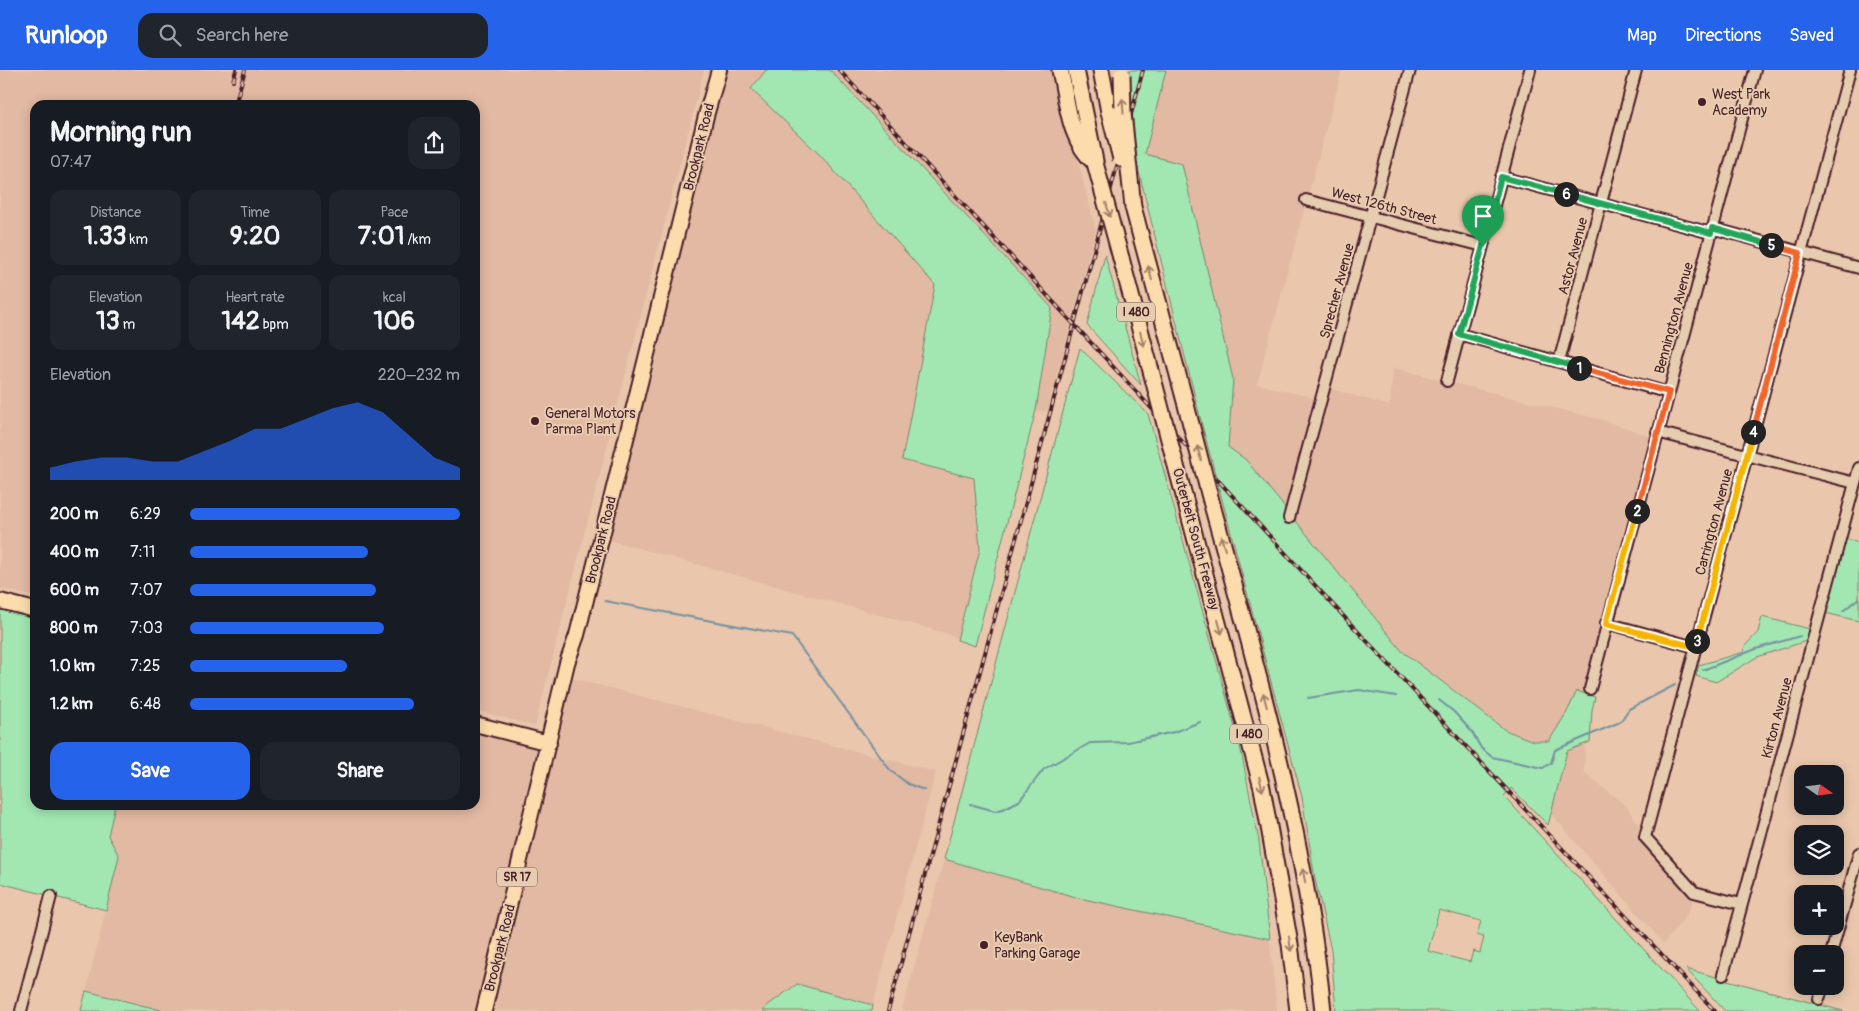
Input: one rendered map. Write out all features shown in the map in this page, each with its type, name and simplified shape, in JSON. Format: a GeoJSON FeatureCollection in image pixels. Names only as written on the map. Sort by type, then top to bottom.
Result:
{"type":"FeatureCollection","features":[{"type":"Feature","properties":{"kind":"highway"},"geometry":{"type":"LineString","coordinates":[[1060,70],[1074,133],[1084,152],[1095,163]]}},
{"type":"Feature","properties":{"kind":"highway","name":"Outerbelt South Freeway"},"geometry":{"type":"LineString","coordinates":[[1076,70],[1095,163],[1262,788],[1289,934],[1298,1011]]}},
{"type":"Feature","properties":{"kind":"highway","name":"Outerbelt South Freeway"},"geometry":{"type":"LineString","coordinates":[[1101,70],[1109,112],[1133,209],[1286,787],[1308,901],[1322,1011]]}},
{"type":"Feature","properties":{"kind":"highway"},"geometry":{"type":"LineString","coordinates":[[1122,72],[1123,113],[1133,209]]}},
{"type":"Feature","properties":{"kind":"main road","name":"Brookpark Road"},"geometry":{"type":"LineString","coordinates":[[484,1011],[567,662],[581,617],[719,70]]}},
{"type":"Feature","properties":{"kind":"main road"},"geometry":{"type":"LineString","coordinates":[[0,601],[30,609]]}},
{"type":"Feature","properties":{"kind":"main road"},"geometry":{"type":"LineString","coordinates":[[480,725],[549,743]]}},
{"type":"Feature","properties":{"kind":"street","name":"Sprecher Avenue"},"geometry":{"type":"LineString","coordinates":[[1289,518],[1410,70]]}},
{"type":"Feature","properties":{"kind":"street"},"geometry":{"type":"LineString","coordinates":[[1447,381],[1530,70]]}},
{"type":"Feature","properties":{"kind":"street","name":"Astor Avenue"},"geometry":{"type":"LineString","coordinates":[[1559,362],[1636,70]]}},
{"type":"Feature","properties":{"kind":"street","name":"Bennington Avenue"},"geometry":{"type":"LineString","coordinates":[[1590,689],[1755,70]]}},
{"type":"Feature","properties":{"kind":"street","name":"Carrington Avenue"},"geometry":{"type":"LineString","coordinates":[[1742,904],[1694,892],[1645,837],[1850,70]]}},
{"type":"Feature","properties":{"kind":"street"},"geometry":{"type":"LineString","coordinates":[[1501,177],[1601,204],[1859,268]]}},
{"type":"Feature","properties":{"kind":"street","name":"West 126th Street"},"geometry":{"type":"LineString","coordinates":[[1306,200],[1483,246]]}},
{"type":"Feature","properties":{"kind":"street"},"geometry":{"type":"LineString","coordinates":[[1459,334],[1669,392]]}},
{"type":"Feature","properties":{"kind":"street"},"geometry":{"type":"LineString","coordinates":[[1658,432],[1855,483]]}},
{"type":"Feature","properties":{"kind":"street","name":"Kirton Avenue"},"geometry":{"type":"LineString","coordinates":[[1723,975],[1859,468]]}},
{"type":"Feature","properties":{"kind":"street"},"geometry":{"type":"LineString","coordinates":[[1848,510],[1859,513]]}},
{"type":"Feature","properties":{"kind":"street"},"geometry":{"type":"LineString","coordinates":[[1606,624],[1695,647]]}},
{"type":"Feature","properties":{"kind":"street"},"geometry":{"type":"LineString","coordinates":[[1833,945],[1859,853]]}},
{"type":"Feature","properties":{"kind":"street"},"geometry":{"type":"LineString","coordinates":[[21,1011],[51,896]]}},
{"type":"Feature","properties":{"kind":"street"},"geometry":{"type":"LineString","coordinates":[[1819,999],[1820,995]]}},
{"type":"Feature","properties":{"kind":"shaded area","name":"General Motors Parma Plant"},"geometry":{"type":"Polygon","coordinates":[[[0,70],[704,70],[535,726],[480,711],[480,100],[30,100],[30,596],[0,588],[0,70]]]}},
{"type":"Feature","properties":{"kind":"shaded area"},"geometry":{"type":"Polygon","coordinates":[[[725,70],[766,70],[752,89],[820,155],[935,285],[902,460],[974,478],[980,549],[957,640],[952,635],[605,539],[725,70]]]}},
{"type":"Feature","properties":{"kind":"shaded area"},"geometry":{"type":"Polygon","coordinates":[[[830,70],[1054,70],[1096,230],[1047,412],[1036,410],[1052,308],[830,70]]]}},
{"type":"Feature","properties":{"kind":"shaded area"},"geometry":{"type":"Polygon","coordinates":[[[1166,70],[1342,70],[1257,384],[1315,398],[1328,388],[1390,406],[1393,368],[1603,420],[1652,437],[1592,680],[1584,772],[1626,806],[1693,901],[1688,913],[1664,944],[1519,777],[1533,741],[1505,730],[1402,651],[1246,460],[1228,447],[1233,379],[1145,154],[1166,70]]]}},
{"type":"Feature","properties":{"kind":"shaded area"},"geometry":{"type":"Polygon","coordinates":[[[560,675],[936,772],[873,1005],[797,984],[763,1011],[165,1011],[86,991],[119,856],[108,836],[114,810],[480,810],[480,733],[542,749],[560,675]]]}},
{"type":"Feature","properties":{"kind":"shaded area"},"geometry":{"type":"Polygon","coordinates":[[[1259,841],[1277,1011],[902,1011],[944,859],[1079,898],[1259,841]]]}},
{"type":"Feature","properties":{"kind":"green space"},"geometry":{"type":"Polygon","coordinates":[[[766,70],[830,70],[1052,308],[1036,410],[975,646],[957,640],[980,549],[974,478],[902,460],[935,285],[820,155],[751,89],[766,70]]]}},
{"type":"Feature","properties":{"kind":"green space"},"geometry":{"type":"Polygon","coordinates":[[[1129,70],[1166,70],[1145,154],[1182,164],[1233,379],[1228,447],[1246,460],[1402,651],[1505,730],[1533,741],[1549,741],[1567,712],[1577,691],[1595,697],[1592,710],[1590,742],[1567,751],[1548,825],[1511,788],[1504,796],[1700,1011],[1336,1011],[1331,950],[1315,879],[1302,797],[1202,425],[1136,160],[1129,70]],[[1439,910],[1428,951],[1470,962],[1473,951],[1480,953],[1484,937],[1477,935],[1481,921],[1439,910]]]}},
{"type":"Feature","properties":{"kind":"green space"},"geometry":{"type":"Polygon","coordinates":[[[1105,255],[1141,385],[1087,325],[1105,255]]]}},
{"type":"Feature","properties":{"kind":"green space"},"geometry":{"type":"Polygon","coordinates":[[[1080,348],[1148,414],[1240,746],[1259,841],[1270,939],[1079,898],[944,859],[1080,348]]]}},
{"type":"Feature","properties":{"kind":"green space"},"geometry":{"type":"Polygon","coordinates":[[[1843,538],[1859,543],[1859,621],[1825,613],[1843,538]]]}},
{"type":"Feature","properties":{"kind":"green space"},"geometry":{"type":"Polygon","coordinates":[[[0,608],[30,617],[30,810],[114,810],[108,836],[119,856],[106,910],[0,883],[0,608]]]}},
{"type":"Feature","properties":{"kind":"green space"},"geometry":{"type":"Polygon","coordinates":[[[1762,617],[1810,629],[1806,641],[1757,657],[1716,682],[1696,676],[1699,665],[1744,652],[1745,646],[1758,632],[1762,617]]]}},
{"type":"Feature","properties":{"kind":"green space"},"geometry":{"type":"Polygon","coordinates":[[[1686,969],[1843,1011],[1725,1011],[1686,969]]]}},
{"type":"Feature","properties":{"kind":"green space"},"geometry":{"type":"Polygon","coordinates":[[[797,984],[873,1005],[872,1011],[763,1011],[797,984]]]}},
{"type":"Feature","properties":{"kind":"green space"},"geometry":{"type":"Polygon","coordinates":[[[86,991],[165,1011],[81,1011],[86,991]]]}},
{"type":"Feature","properties":{"kind":"waterway"},"geometry":{"type":"LineString","coordinates":[[1843,611],[1859,598]]}},
{"type":"Feature","properties":{"kind":"waterway"},"geometry":{"type":"LineString","coordinates":[[605,601],[792,636],[890,770],[908,784],[924,790]]}},
{"type":"Feature","properties":{"kind":"waterway"},"geometry":{"type":"LineString","coordinates":[[1703,670],[1756,649],[1800,636]]}},
{"type":"Feature","properties":{"kind":"waterway"},"geometry":{"type":"LineString","coordinates":[[1439,700],[1454,712],[1472,732],[1481,748],[1492,757],[1543,768],[1551,763],[1555,750],[1620,722],[1629,709],[1675,685]]}},
{"type":"Feature","properties":{"kind":"waterway"},"geometry":{"type":"LineString","coordinates":[[1308,698],[1359,690],[1396,696]]}},
{"type":"Feature","properties":{"kind":"waterway"},"geometry":{"type":"LineString","coordinates":[[970,804],[995,811],[1019,801],[1044,769],[1090,743],[1128,742],[1174,732],[1200,722]]}},
{"type":"Feature","properties":{"kind":"railway"},"geometry":{"type":"LineString","coordinates":[[233,81],[236,70]]}},
{"type":"Feature","properties":{"kind":"railway"},"geometry":{"type":"LineString","coordinates":[[236,100],[245,70]]}},
{"type":"Feature","properties":{"kind":"railway"},"geometry":{"type":"LineString","coordinates":[[839,70],[1348,621],[1715,1011]]}},
{"type":"Feature","properties":{"kind":"railway"},"geometry":{"type":"LineString","coordinates":[[888,1011],[1143,70]]}},
{"type":"Feature","properties":{"kind":"place","name":"West Park Academy"},"geometry":{"type":"Point","coordinates":[1702,102]}},
{"type":"Feature","properties":{"kind":"place","name":"General Motors Parma Plant"},"geometry":{"type":"Point","coordinates":[535,421]}},
{"type":"Feature","properties":{"kind":"place","name":"KeyBank Parking Garage"},"geometry":{"type":"Point","coordinates":[984,945]}},
{"type":"Feature","properties":{"kind":"route"},"geometry":{"type":"LineString","coordinates":[[1501,177],[1711,233],[1712,228],[1800,253],[1695,647],[1606,624],[1669,392],[1459,334],[1483,246],[1501,177]]}}]}
